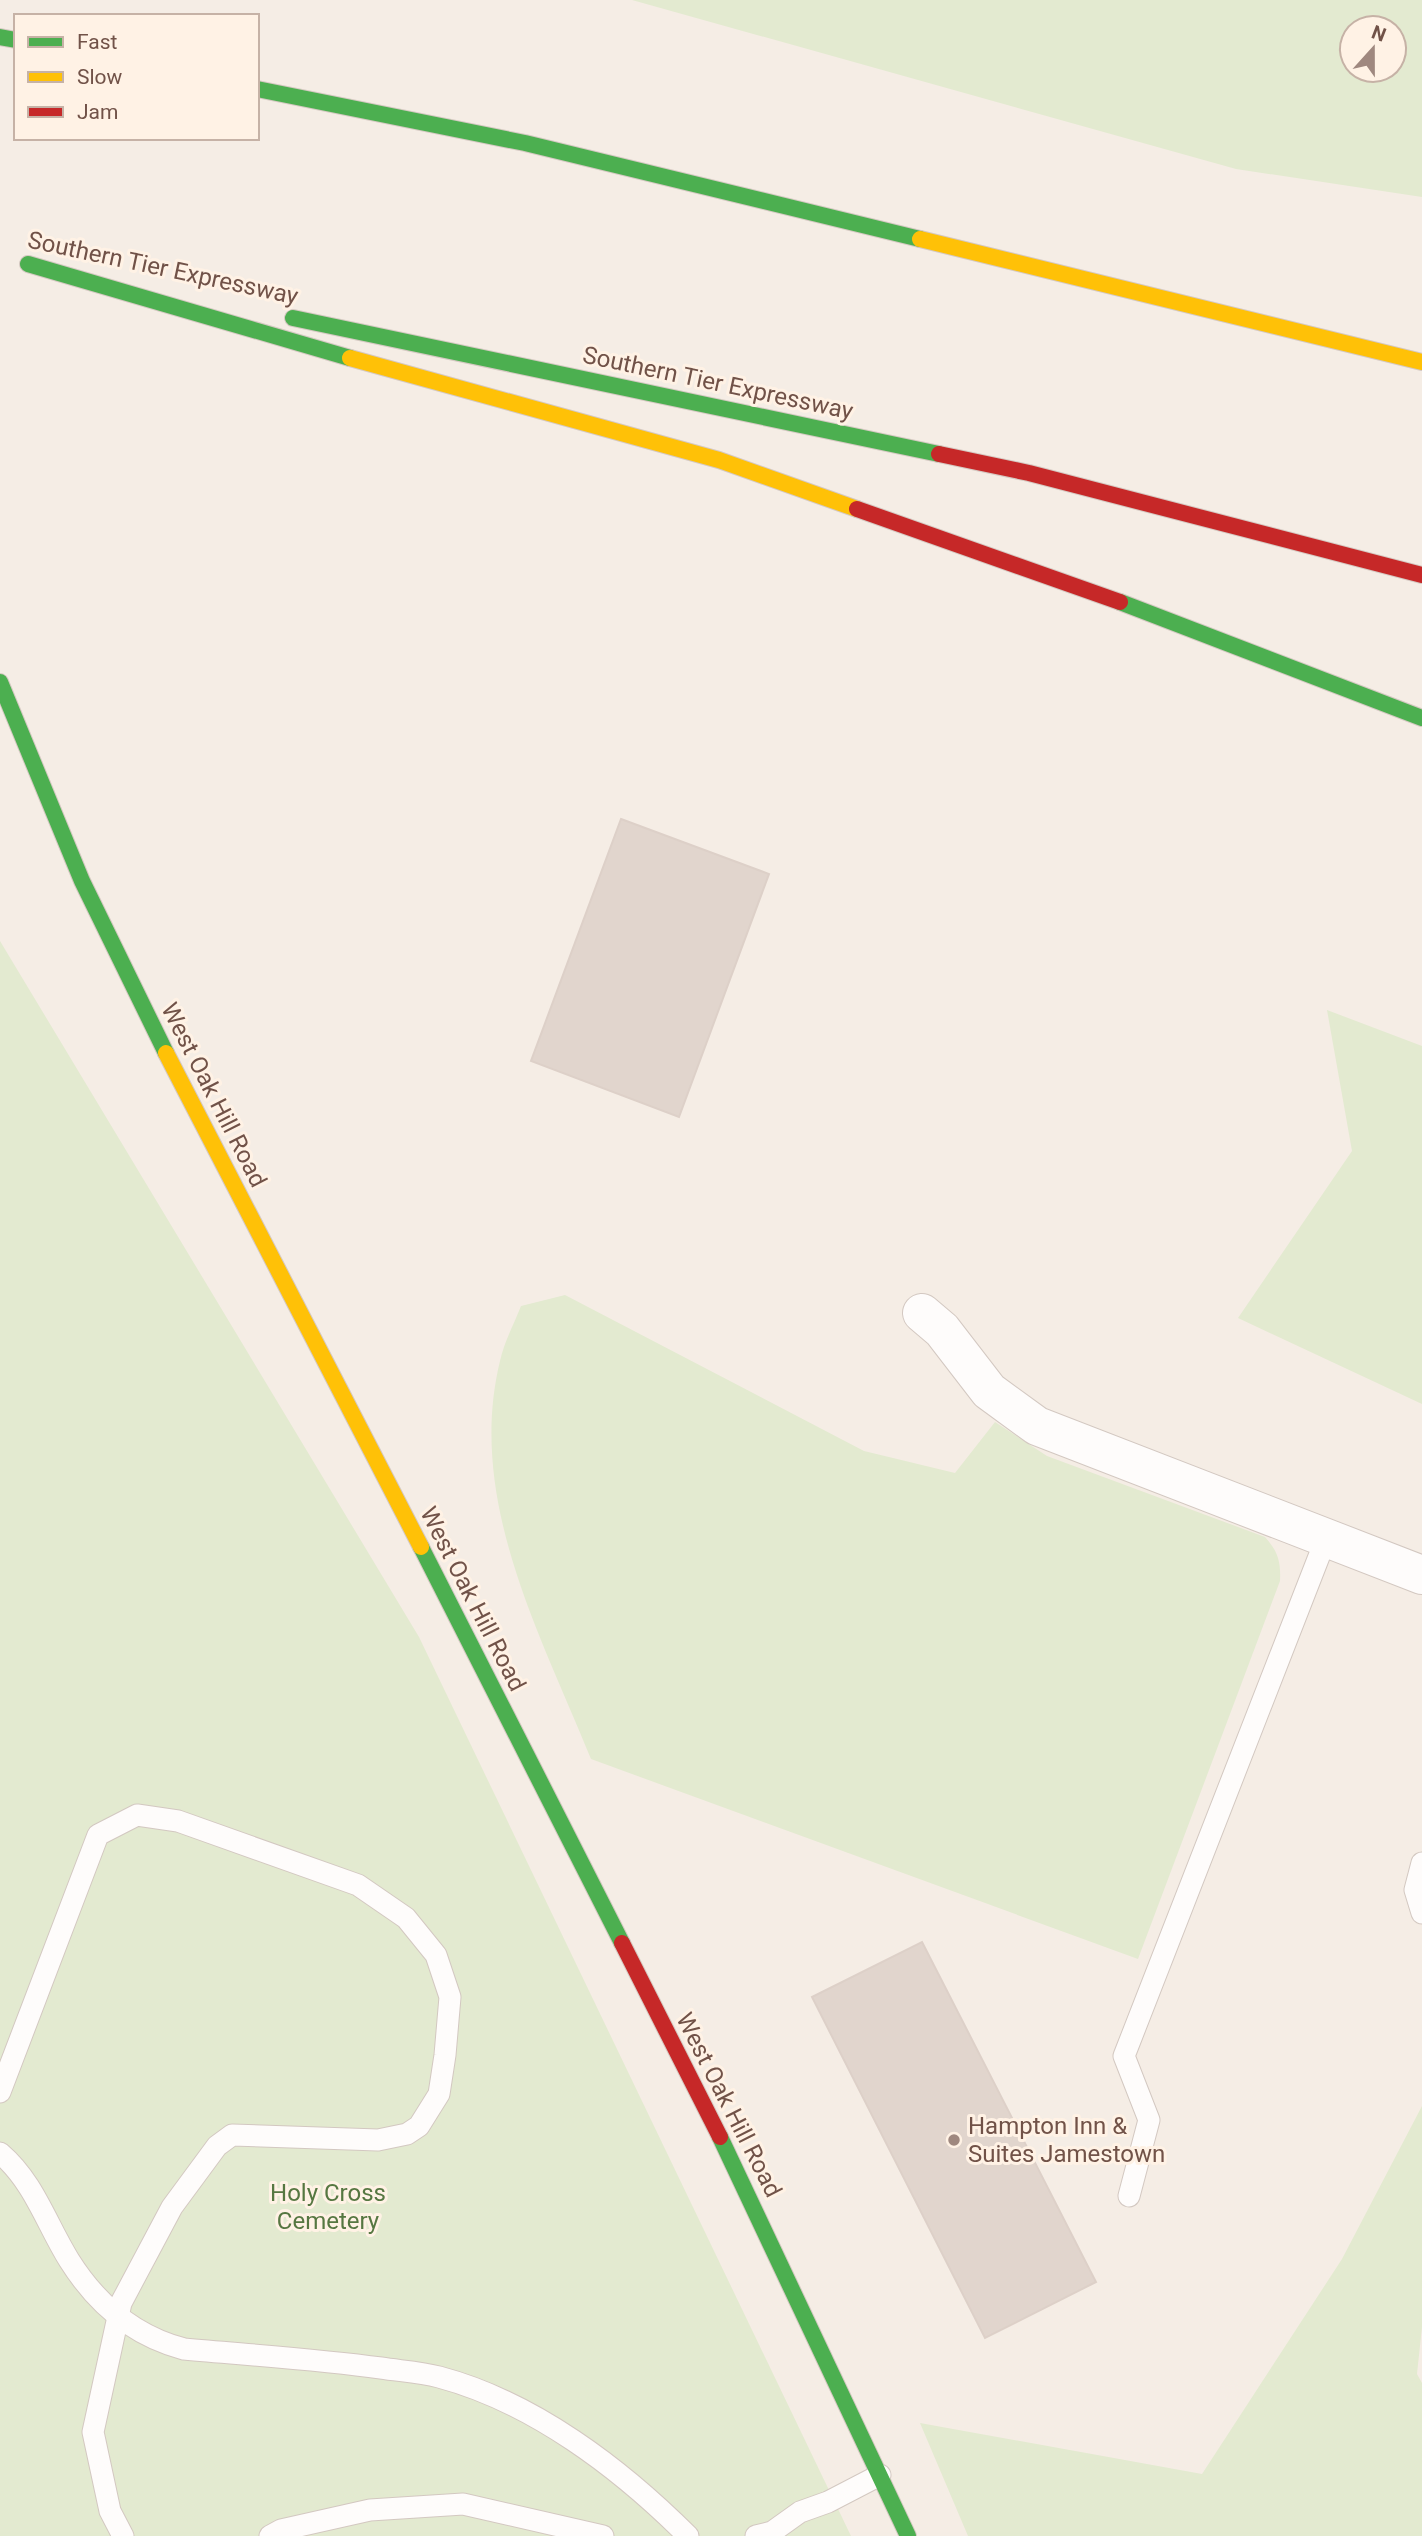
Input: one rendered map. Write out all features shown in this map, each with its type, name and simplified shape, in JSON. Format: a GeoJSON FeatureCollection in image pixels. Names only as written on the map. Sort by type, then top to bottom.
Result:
{"type":"FeatureCollection","features":[{"type":"Feature","properties":{"kind":"main road"},"geometry":{"type":"LineString","coordinates":[[259,89],[525,143],[1422,362]]}},
{"type":"Feature","properties":{"kind":"main road","name":"Southern Tier Expressway"},"geometry":{"type":"LineString","coordinates":[[9,260],[229,305]]}},
{"type":"Feature","properties":{"kind":"main road"},"geometry":{"type":"LineString","coordinates":[[28,264],[466,392],[719,460],[1112,599],[1422,718]]}},
{"type":"Feature","properties":{"kind":"main road","name":"Southern Tier Expressway"},"geometry":{"type":"LineString","coordinates":[[283,316],[1029,473],[1422,575]]}},
{"type":"Feature","properties":{"kind":"main road","name":"West Oak Hill Road"},"geometry":{"type":"LineString","coordinates":[[0,682],[82,881],[155,1030],[516,1731],[754,2205],[908,2536]]}},
{"type":"Feature","properties":{"kind":"street"},"geometry":{"type":"LineString","coordinates":[[922,1313],[942,1330],[989,1391],[1037,1426],[1422,1575]]}},
{"type":"Feature","properties":{"kind":"lane"},"geometry":{"type":"LineString","coordinates":[[1129,2196],[1149,2120],[1124,2056],[1327,1536]]}},
{"type":"Feature","properties":{"kind":"lane"},"geometry":{"type":"LineString","coordinates":[[0,2092],[98,1835],[137,1815],[178,1821],[358,1885],[406,1918],[436,1955],[450,1997],[439,2094],[419,2126],[407,2134],[378,2140],[232,2135],[217,2146],[172,2207],[121,2303],[93,2432],[110,2511],[123,2536]]}},
{"type":"Feature","properties":{"kind":"lane"},"geometry":{"type":"LineString","coordinates":[[1422,1863],[1415,1890],[1422,1913]]}},
{"type":"Feature","properties":{"kind":"lane"},"geometry":{"type":"LineString","coordinates":[[0,2153],[14,2165],[37,2197],[94,2294],[118,2317],[161,2343],[184,2349],[342,2363],[437,2376],[477,2390],[532,2415],[598,2459],[655,2503],[688,2536]]}},
{"type":"Feature","properties":{"kind":"lane"},"geometry":{"type":"LineString","coordinates":[[756,2536],[772,2532],[800,2512],[828,2502],[880,2475]]}},
{"type":"Feature","properties":{"kind":"lane"},"geometry":{"type":"LineString","coordinates":[[270,2536],[281,2530],[370,2510],[463,2504],[604,2536]]}},
{"type":"Feature","properties":{"kind":"green space"},"geometry":{"type":"Polygon","coordinates":[[[632,0],[1422,0],[1422,197],[1236,169],[632,0]]]}},
{"type":"Feature","properties":{"kind":"green space","name":"Holy Cross Cemetery"},"geometry":{"type":"Polygon","coordinates":[[[0,941],[419,1637],[851,2536],[0,2536],[0,941]]]}},
{"type":"Feature","properties":{"kind":"green space"},"geometry":{"type":"Polygon","coordinates":[[[1327,1010],[1422,1046],[1422,1404],[1238,1318],[1352,1151],[1327,1010]]]}},
{"type":"Feature","properties":{"kind":"green space"},"geometry":{"type":"Polygon","coordinates":[[[565,1295],[864,1451],[955,1473],[995,1422],[1047,1456],[1265,1537],[1278,1557],[1280,1581],[1138,1959],[591,1759],[531,1615],[514,1566],[501,1515],[493,1464],[492,1413],[500,1361],[509,1333],[521,1306],[565,1295]]]}},
{"type":"Feature","properties":{"kind":"green space"},"geometry":{"type":"Polygon","coordinates":[[[1422,2106],[1422,2327],[1417,2374],[1422,2383],[1422,2536],[968,2536],[920,2423],[1202,2474],[1342,2259],[1422,2106]]]}},
{"type":"Feature","properties":{"kind":"building"},"geometry":{"type":"Polygon","coordinates":[[[621,819],[769,874],[679,1117],[531,1061],[621,819]]]}},
{"type":"Feature","properties":{"kind":"building","name":"Hampton Inn & Suites Jamestown"},"geometry":{"type":"Polygon","coordinates":[[[922,1942],[1096,2282],[985,2338],[812,1997],[922,1942]]]}},
{"type":"Feature","properties":{"kind":"traffic: fast"},"geometry":{"type":"LineString","coordinates":[[0,37],[14,40]]}},
{"type":"Feature","properties":{"kind":"traffic: fast"},"geometry":{"type":"LineString","coordinates":[[259,89],[525,143],[920,239]]}},
{"type":"Feature","properties":{"kind":"traffic: fast"},"geometry":{"type":"LineString","coordinates":[[28,264],[350,358]]}},
{"type":"Feature","properties":{"kind":"traffic: fast"},"geometry":{"type":"LineString","coordinates":[[293,318],[939,454]]}},
{"type":"Feature","properties":{"kind":"traffic: fast"},"geometry":{"type":"LineString","coordinates":[[1120,602],[1422,718]]}},
{"type":"Feature","properties":{"kind":"traffic: fast"},"geometry":{"type":"LineString","coordinates":[[0,682],[82,881],[166,1053]]}},
{"type":"Feature","properties":{"kind":"traffic: fast"},"geometry":{"type":"LineString","coordinates":[[421,1547],[622,1943]]}},
{"type":"Feature","properties":{"kind":"traffic: fast"},"geometry":{"type":"LineString","coordinates":[[720,2137],[908,2536]]}},
{"type":"Feature","properties":{"kind":"traffic: slow"},"geometry":{"type":"LineString","coordinates":[[920,239],[1422,362]]}},
{"type":"Feature","properties":{"kind":"traffic: slow"},"geometry":{"type":"LineString","coordinates":[[350,358],[719,460],[857,509]]}},
{"type":"Feature","properties":{"kind":"traffic: slow"},"geometry":{"type":"LineString","coordinates":[[166,1053],[421,1547]]}},
{"type":"Feature","properties":{"kind":"traffic: jam"},"geometry":{"type":"LineString","coordinates":[[939,454],[1029,473],[1422,575]]}},
{"type":"Feature","properties":{"kind":"traffic: jam"},"geometry":{"type":"LineString","coordinates":[[857,509],[1120,602]]}},
{"type":"Feature","properties":{"kind":"traffic: jam"},"geometry":{"type":"LineString","coordinates":[[622,1943],[720,2137]]}},
{"type":"Feature","properties":{"kind":"place","name":"Hampton Inn & Suites Jamestown"},"geometry":{"type":"Point","coordinates":[954,2140]}}]}
